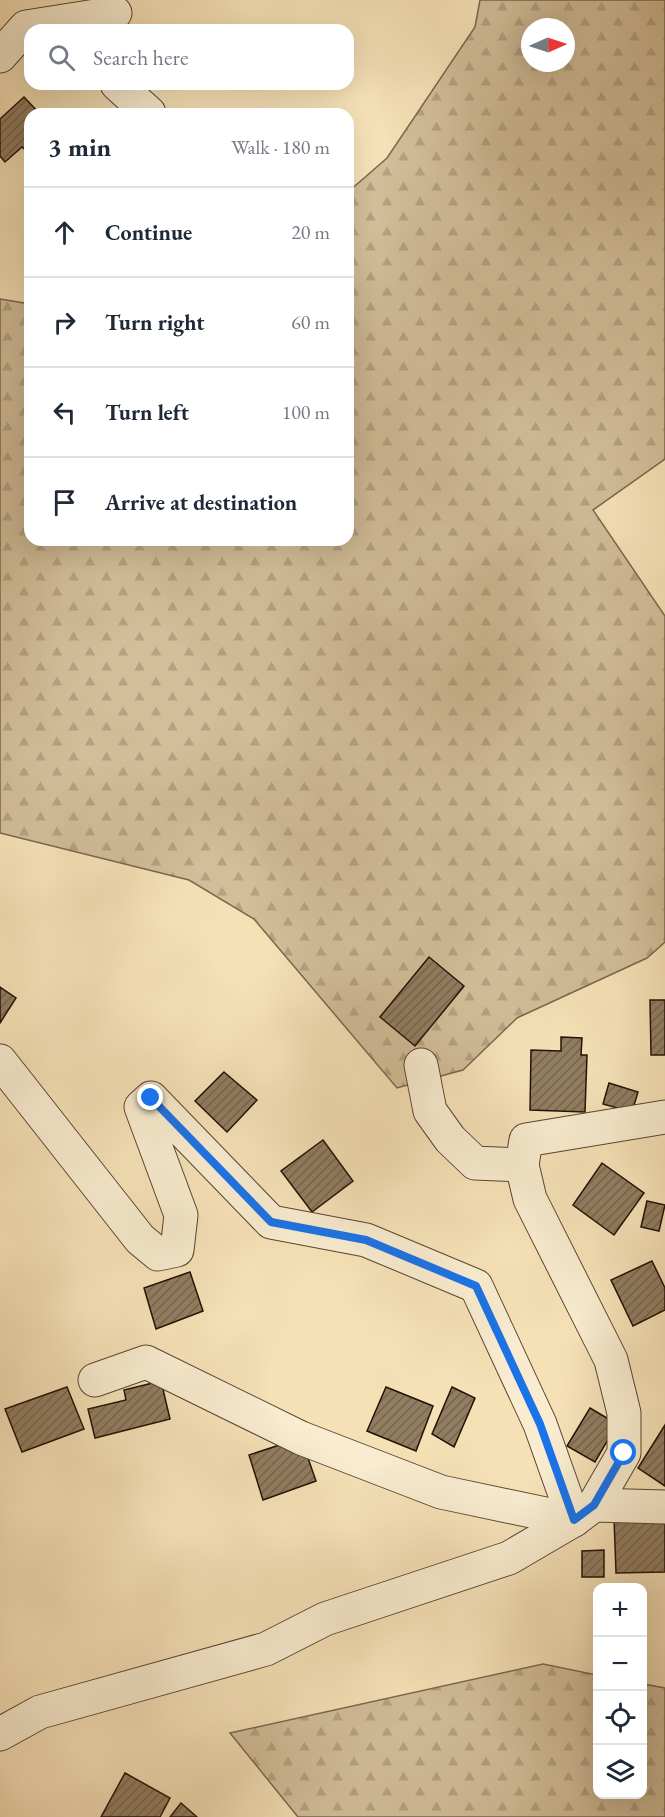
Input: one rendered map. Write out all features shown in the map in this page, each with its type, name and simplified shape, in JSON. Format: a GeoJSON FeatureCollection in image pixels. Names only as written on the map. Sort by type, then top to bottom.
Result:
{"type":"FeatureCollection","features":[{"type":"Feature","properties":{"kind":"street"},"geometry":{"type":"LineString","coordinates":[[48,24],[121,14]]}},
{"type":"Feature","properties":{"kind":"street"},"geometry":{"type":"LineString","coordinates":[[0,56],[24,29]]}},
{"type":"Feature","properties":{"kind":"street"},"geometry":{"type":"LineString","coordinates":[[124,90],[143,108]]}},
{"type":"Feature","properties":{"kind":"street"},"geometry":{"type":"LineString","coordinates":[[0,1061],[140,1239],[158,1254],[177,1250],[181,1215],[141,1107],[151,1098],[271,1222],[366,1240],[476,1286],[584,1513]]}},
{"type":"Feature","properties":{"kind":"street"},"geometry":{"type":"LineString","coordinates":[[421,1065],[430,1111],[450,1139],[475,1163],[522,1165]]}},
{"type":"Feature","properties":{"kind":"street"},"geometry":{"type":"LineString","coordinates":[[0,1734],[40,1712],[266,1649],[325,1619],[509,1558],[584,1513],[624,1453],[624,1413],[611,1360],[530,1199],[522,1165],[526,1140],[665,1117]]}},
{"type":"Feature","properties":{"kind":"street"},"geometry":{"type":"LineString","coordinates":[[95,1380],[146,1362],[302,1438],[441,1492],[584,1513],[665,1507]]}},
{"type":"Feature","properties":{"kind":"green space"},"geometry":{"type":"Polygon","coordinates":[[[480,0],[665,0],[665,459],[593,510],[665,616],[665,942],[647,958],[517,1018],[463,1070],[397,1088],[254,919],[189,880],[0,833],[0,299],[24,303],[24,546],[354,546],[354,187],[387,158],[475,27],[480,0]]]}},
{"type":"Feature","properties":{"kind":"green space"},"geometry":{"type":"Polygon","coordinates":[[[543,1664],[593,1674],[593,1799],[647,1799],[647,1685],[665,1688],[665,1817],[298,1817],[230,1733],[543,1664]]]}},
{"type":"Feature","properties":{"kind":"building"},"geometry":{"type":"Polygon","coordinates":[[[24,97],[34,108],[24,108],[24,149],[22,147],[5,162],[0,156],[0,119],[24,97]]]}},
{"type":"Feature","properties":{"kind":"building"},"geometry":{"type":"Polygon","coordinates":[[[429,957],[464,986],[415,1046],[380,1017],[429,957]]]}},
{"type":"Feature","properties":{"kind":"building"},"geometry":{"type":"Polygon","coordinates":[[[0,987],[16,998],[0,1023],[0,987]]]}},
{"type":"Feature","properties":{"kind":"building"},"geometry":{"type":"Polygon","coordinates":[[[650,1000],[665,1000],[665,1055],[651,1055],[650,1000]]]}},
{"type":"Feature","properties":{"kind":"building"},"geometry":{"type":"Polygon","coordinates":[[[561,1037],[582,1038],[581,1055],[587,1055],[585,1112],[530,1110],[531,1050],[561,1051],[561,1037]]]}},
{"type":"Feature","properties":{"kind":"building"},"geometry":{"type":"Polygon","coordinates":[[[224,1072],[257,1100],[227,1132],[195,1101],[224,1072]]]}},
{"type":"Feature","properties":{"kind":"building"},"geometry":{"type":"Polygon","coordinates":[[[609,1083],[638,1092],[632,1112],[603,1104],[609,1083]]]}},
{"type":"Feature","properties":{"kind":"building"},"geometry":{"type":"Polygon","coordinates":[[[323,1140],[353,1181],[312,1212],[281,1171],[323,1140]]]}},
{"type":"Feature","properties":{"kind":"building"},"geometry":{"type":"Polygon","coordinates":[[[602,1163],[644,1193],[614,1235],[573,1205],[602,1163]]]}},
{"type":"Feature","properties":{"kind":"building"},"geometry":{"type":"Polygon","coordinates":[[[647,1201],[665,1205],[659,1231],[641,1227],[647,1201]]]}},
{"type":"Feature","properties":{"kind":"building"},"geometry":{"type":"Polygon","coordinates":[[[652,1261],[665,1288],[665,1310],[633,1326],[611,1280],[652,1261]]]}},
{"type":"Feature","properties":{"kind":"building"},"geometry":{"type":"Polygon","coordinates":[[[190,1272],[203,1311],[156,1329],[144,1288],[190,1272]]]}},
{"type":"Feature","properties":{"kind":"building"},"geometry":{"type":"Polygon","coordinates":[[[161,1381],[170,1419],[95,1438],[88,1409],[126,1400],[124,1390],[161,1381]]]}},
{"type":"Feature","properties":{"kind":"building"},"geometry":{"type":"Polygon","coordinates":[[[67,1387],[84,1429],[22,1452],[5,1409],[67,1387]]]}},
{"type":"Feature","properties":{"kind":"building"},"geometry":{"type":"Polygon","coordinates":[[[386,1387],[433,1406],[416,1451],[367,1431],[386,1387]]]}},
{"type":"Feature","properties":{"kind":"building"},"geometry":{"type":"Polygon","coordinates":[[[452,1387],[475,1398],[454,1447],[432,1434],[452,1387]]]}},
{"type":"Feature","properties":{"kind":"building"},"geometry":{"type":"Polygon","coordinates":[[[590,1408],[617,1424],[595,1462],[567,1446],[590,1408]]]}},
{"type":"Feature","properties":{"kind":"building"},"geometry":{"type":"Polygon","coordinates":[[[665,1425],[665,1486],[638,1468],[665,1425]]]}},
{"type":"Feature","properties":{"kind":"building"},"geometry":{"type":"Polygon","coordinates":[[[301,1438],[316,1481],[263,1500],[249,1455],[301,1438]]]}},
{"type":"Feature","properties":{"kind":"building"},"geometry":{"type":"Polygon","coordinates":[[[665,1516],[665,1572],[616,1573],[614,1518],[665,1516]]]}},
{"type":"Feature","properties":{"kind":"building"},"geometry":{"type":"Polygon","coordinates":[[[604,1550],[604,1577],[582,1577],[582,1551],[604,1550]]]}},
{"type":"Feature","properties":{"kind":"building"},"geometry":{"type":"Polygon","coordinates":[[[125,1773],[170,1798],[160,1817],[101,1817],[125,1773]]]}},
{"type":"Feature","properties":{"kind":"building"},"geometry":{"type":"Polygon","coordinates":[[[181,1803],[197,1817],[170,1817],[181,1803]]]}},
{"type":"Feature","properties":{"kind":"route"},"geometry":{"type":"LineString","coordinates":[[151,1098],[271,1222],[366,1240],[476,1286],[540,1424],[574,1520],[594,1505],[624,1453]]}}]}
